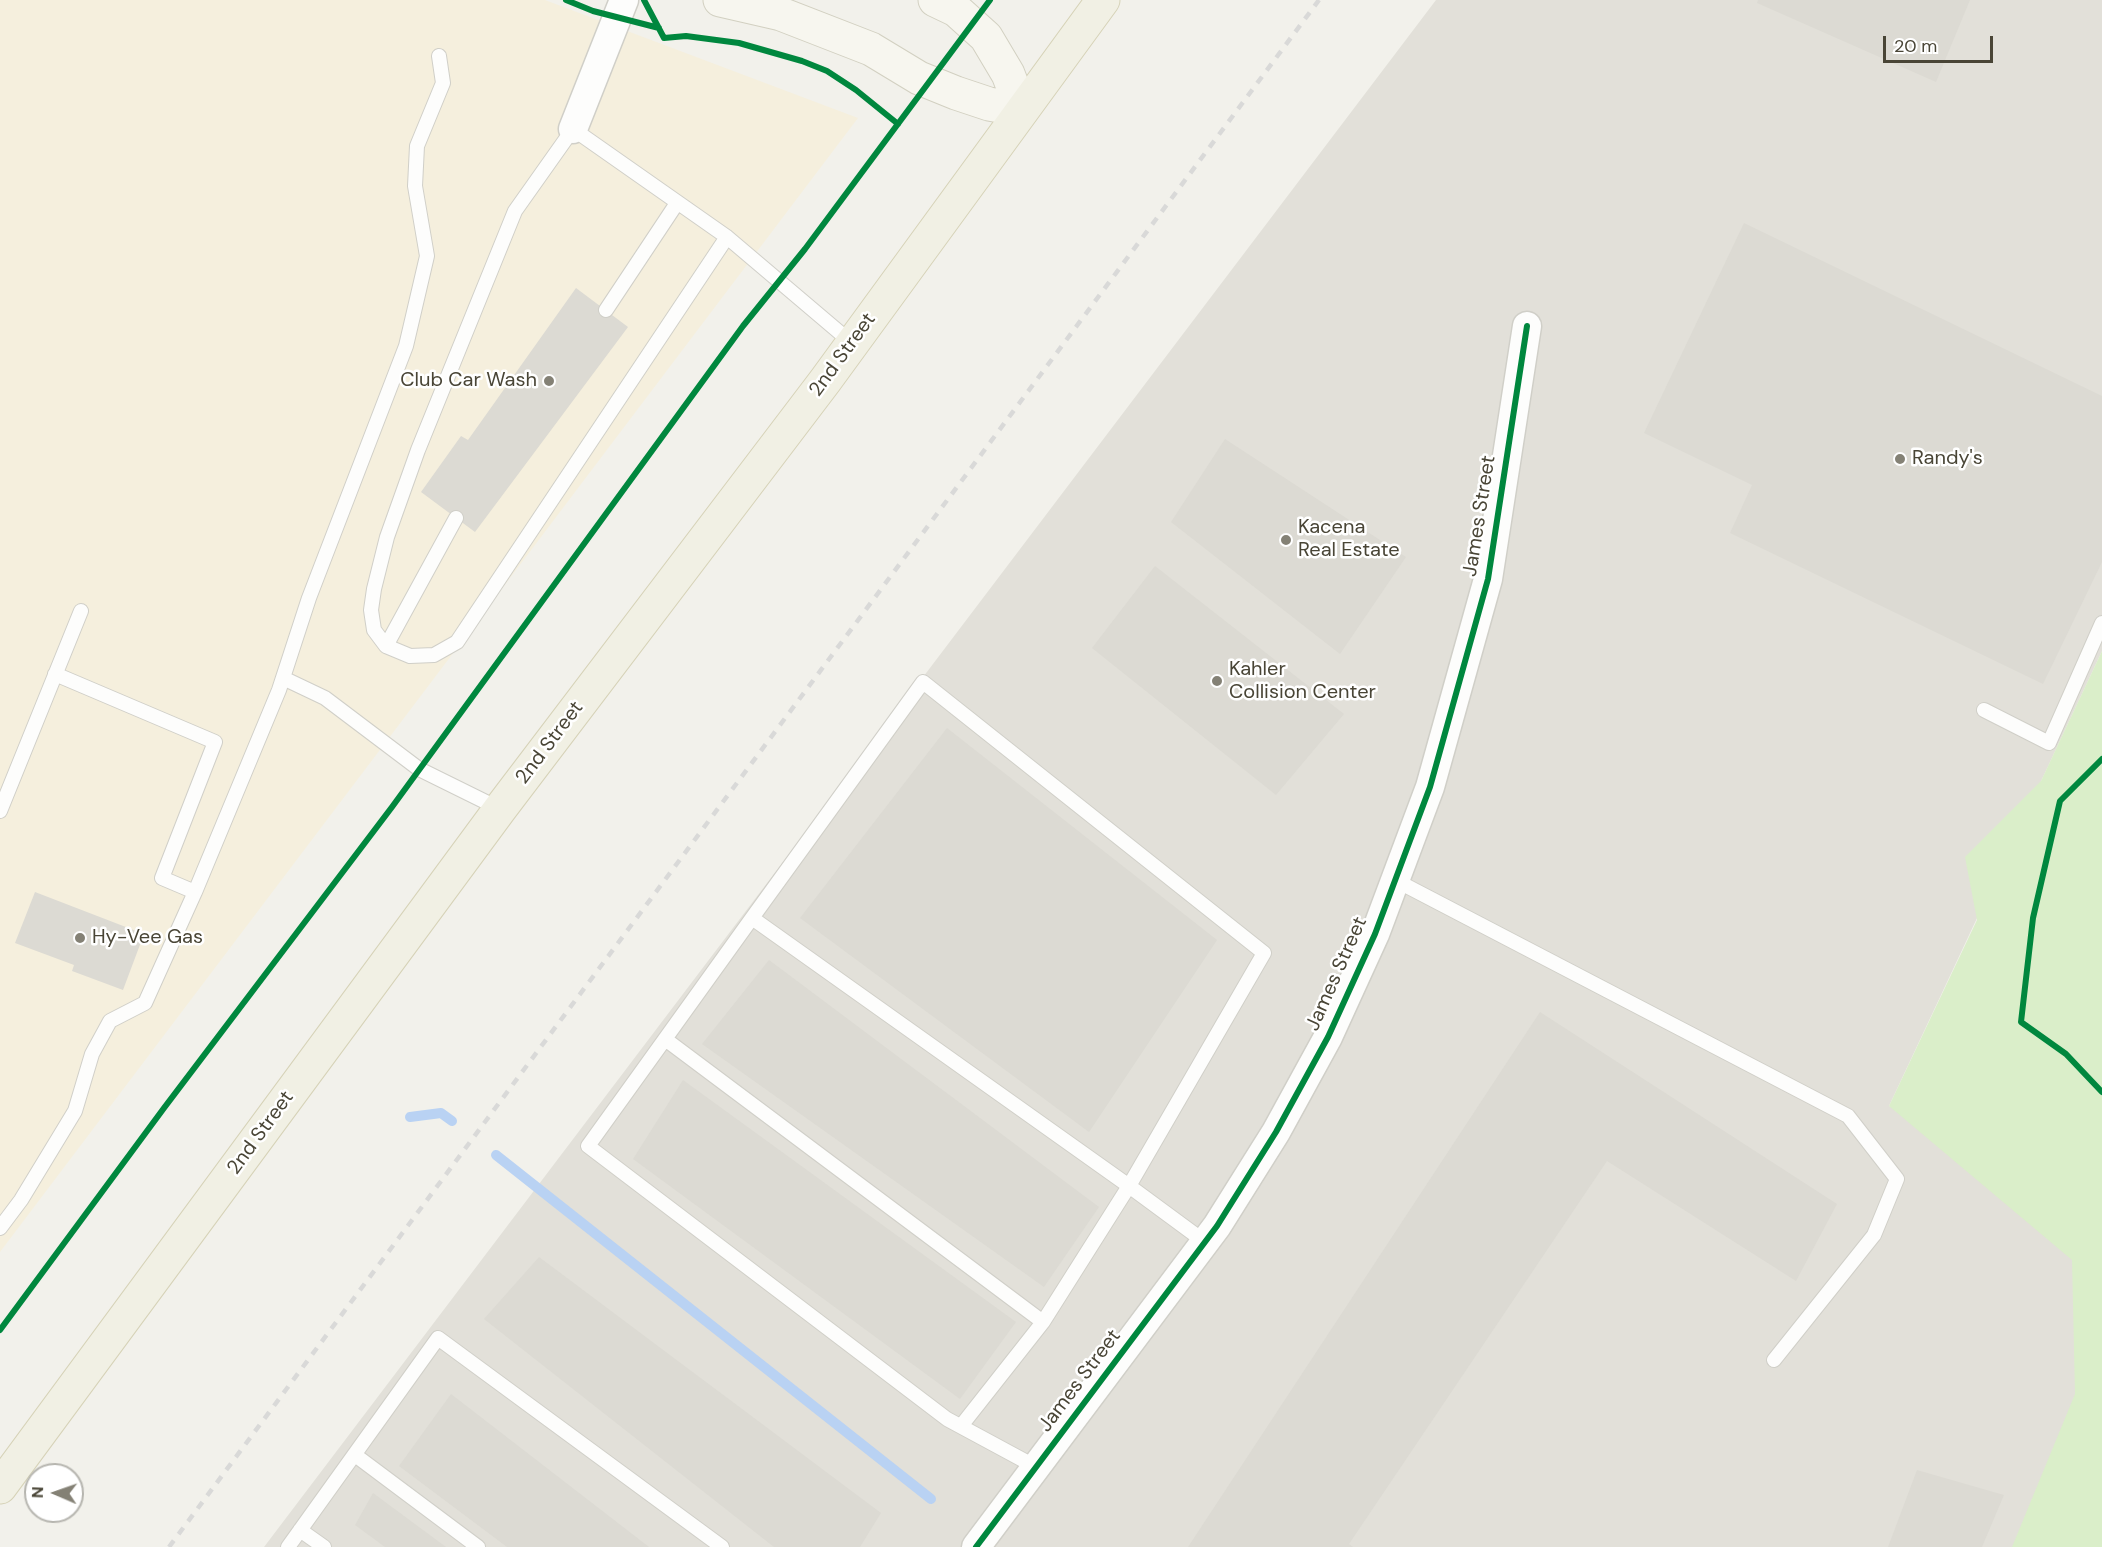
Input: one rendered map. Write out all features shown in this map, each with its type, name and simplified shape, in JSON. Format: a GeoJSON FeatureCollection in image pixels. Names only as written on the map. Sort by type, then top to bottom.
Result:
{"type":"FeatureCollection","features":[{"type":"Feature","properties":{"kind":"main road","name":"2nd Street"},"geometry":{"type":"LineString","coordinates":[[0,1487],[500,809],[852,343],[1103,0]]}},
{"type":"Feature","properties":{"kind":"street"},"geometry":{"type":"LineString","coordinates":[[573,129],[624,0]]}},
{"type":"Feature","properties":{"kind":"street"},"geometry":{"type":"LineString","coordinates":[[720,0],[781,14],[871,50],[919,78],[956,93],[988,104],[1022,110]]}},
{"type":"Feature","properties":{"kind":"street"},"geometry":{"type":"LineString","coordinates":[[935,0],[956,10],[986,37],[1008,74],[1022,110]]}},
{"type":"Feature","properties":{"kind":"street","name":"James Street"},"geometry":{"type":"LineString","coordinates":[[976,1547],[1205,1242],[1276,1132],[1328,1037],[1375,934],[1430,787],[1488,579],[1527,326]]}},
{"type":"Feature","properties":{"kind":"lane"},"geometry":{"type":"LineString","coordinates":[[0,1228],[21,1200],[75,1111],[92,1054],[110,1021],[146,1003],[195,892],[283,678],[309,598],[406,346],[427,255],[415,186],[417,146],[443,82],[439,56]]}},
{"type":"Feature","properties":{"kind":"lane"},"geometry":{"type":"LineString","coordinates":[[727,237],[457,642],[434,655],[410,656],[386,646],[374,630],[371,610],[374,589],[387,537],[418,450],[515,211],[573,129],[727,237],[852,343]]}},
{"type":"Feature","properties":{"kind":"lane"},"geometry":{"type":"LineString","coordinates":[[606,310],[677,203]]}},
{"type":"Feature","properties":{"kind":"lane"},"geometry":{"type":"LineString","coordinates":[[386,646],[456,518]]}},
{"type":"Feature","properties":{"kind":"lane"},"geometry":{"type":"LineString","coordinates":[[0,811],[81,611]]}},
{"type":"Feature","properties":{"kind":"lane"},"geometry":{"type":"LineString","coordinates":[[1984,710],[2049,742],[2102,623]]}},
{"type":"Feature","properties":{"kind":"lane"},"geometry":{"type":"LineString","coordinates":[[56,674],[215,741],[162,878],[195,892]]}},
{"type":"Feature","properties":{"kind":"lane"},"geometry":{"type":"LineString","coordinates":[[283,678],[325,698],[419,769],[500,809]]}},
{"type":"Feature","properties":{"kind":"lane"},"geometry":{"type":"LineString","coordinates":[[961,1426],[1043,1322],[1129,1186],[1264,953],[923,682],[588,1146],[947,1419],[1036,1467]]}},
{"type":"Feature","properties":{"kind":"lane"},"geometry":{"type":"LineString","coordinates":[[1395,880],[1848,1116],[1897,1179],[1874,1235],[1774,1360]]}},
{"type":"Feature","properties":{"kind":"lane"},"geometry":{"type":"LineString","coordinates":[[752,918],[1205,1242]]}},
{"type":"Feature","properties":{"kind":"lane"},"geometry":{"type":"LineString","coordinates":[[664,1039],[1043,1322]]}},
{"type":"Feature","properties":{"kind":"lane"},"geometry":{"type":"LineString","coordinates":[[288,1547],[438,1338],[722,1547]]}},
{"type":"Feature","properties":{"kind":"lane"},"geometry":{"type":"LineString","coordinates":[[354,1455],[478,1547]]}},
{"type":"Feature","properties":{"kind":"lane"},"geometry":{"type":"LineString","coordinates":[[300,1530],[324,1547]]}},
{"type":"Feature","properties":{"kind":"shaded area"},"geometry":{"type":"Polygon","coordinates":[[[0,0],[545,0],[858,118],[0,1252],[0,0]]]}},
{"type":"Feature","properties":{"kind":"shaded area"},"geometry":{"type":"Polygon","coordinates":[[[1436,0],[2102,0],[2102,651],[1889,1106],[2102,1209],[2102,1363],[2036,1547],[264,1547],[1436,0]]]}},
{"type":"Feature","properties":{"kind":"green space"},"geometry":{"type":"Polygon","coordinates":[[[2102,651],[2102,1547],[2012,1547],[2075,1394],[2072,1260],[1889,1106],[1977,920],[1965,857],[2041,781],[2102,651]]]}},
{"type":"Feature","properties":{"kind":"building"},"geometry":{"type":"Polygon","coordinates":[[[1758,0],[1970,0],[1936,82],[1757,3],[1758,0]]]}},
{"type":"Feature","properties":{"kind":"building","name":"Randy's"},"geometry":{"type":"Polygon","coordinates":[[[1744,223],[2102,396],[2102,562],[2043,684],[1730,533],[1752,485],[1644,433],[1744,223]]]}},
{"type":"Feature","properties":{"kind":"building","name":"Club Car Wash"},"geometry":{"type":"Polygon","coordinates":[[[576,288],[628,327],[475,532],[421,492],[461,436],[468,440],[576,288]]]}},
{"type":"Feature","properties":{"kind":"building","name":"Kacena Real Estate"},"geometry":{"type":"Polygon","coordinates":[[[1225,439],[1406,557],[1340,654],[1171,522],[1225,439]]]}},
{"type":"Feature","properties":{"kind":"building","name":"Kahler Collision Center"},"geometry":{"type":"Polygon","coordinates":[[[1155,566],[1344,714],[1276,795],[1092,648],[1155,566]]]}},
{"type":"Feature","properties":{"kind":"building"},"geometry":{"type":"Polygon","coordinates":[[[947,728],[1217,940],[1089,1132],[800,918],[947,728]]]}},
{"type":"Feature","properties":{"kind":"building","name":"Hy-Vee Gas"},"geometry":{"type":"Polygon","coordinates":[[[35,892],[144,934],[123,990],[72,971],[74,965],[15,943],[35,892]]]}},
{"type":"Feature","properties":{"kind":"building"},"geometry":{"type":"Polygon","coordinates":[[[769,960],[1099,1207],[1044,1287],[702,1044],[769,960]]]}},
{"type":"Feature","properties":{"kind":"building"},"geometry":{"type":"Polygon","coordinates":[[[1540,1012],[1837,1204],[1796,1281],[1607,1161],[1349,1544],[1353,1547],[1188,1547],[1540,1012]]]}},
{"type":"Feature","properties":{"kind":"building"},"geometry":{"type":"Polygon","coordinates":[[[683,1080],[1016,1322],[960,1399],[633,1159],[683,1080]]]}},
{"type":"Feature","properties":{"kind":"building"},"geometry":{"type":"Polygon","coordinates":[[[539,1257],[881,1513],[860,1547],[774,1547],[484,1319],[539,1257]]]}},
{"type":"Feature","properties":{"kind":"building"},"geometry":{"type":"Polygon","coordinates":[[[451,1394],[649,1547],[507,1547],[399,1466],[451,1394]]]}},
{"type":"Feature","properties":{"kind":"building"},"geometry":{"type":"Polygon","coordinates":[[[1917,1470],[2004,1495],[1982,1547],[1888,1547],[1917,1470]]]}},
{"type":"Feature","properties":{"kind":"building"},"geometry":{"type":"Polygon","coordinates":[[[373,1493],[446,1547],[385,1547],[355,1525],[373,1493]]]}},
{"type":"Feature","properties":{"kind":"waterway"},"geometry":{"type":"LineString","coordinates":[[410,1117],[441,1113],[452,1121]]}},
{"type":"Feature","properties":{"kind":"waterway"},"geometry":{"type":"LineString","coordinates":[[496,1155],[931,1499]]}},
{"type":"Feature","properties":{"kind":"railway"},"geometry":{"type":"LineString","coordinates":[[169,1547],[1319,0]]}},
{"type":"Feature","properties":{"kind":"cycle path"},"geometry":{"type":"LineString","coordinates":[[566,0],[593,11],[659,28]]}},
{"type":"Feature","properties":{"kind":"cycle path"},"geometry":{"type":"LineString","coordinates":[[644,0],[664,38],[686,36],[739,43],[802,61],[827,71],[856,90],[898,124]]}},
{"type":"Feature","properties":{"kind":"cycle path"},"geometry":{"type":"LineString","coordinates":[[0,1330],[164,1108],[392,807],[743,326],[805,249],[990,0]]}},
{"type":"Feature","properties":{"kind":"cycle path"},"geometry":{"type":"LineString","coordinates":[[976,1547],[1217,1226],[1276,1132],[1328,1037],[1375,934],[1430,787],[1488,579],[1527,326]]}},
{"type":"Feature","properties":{"kind":"cycle path"},"geometry":{"type":"LineString","coordinates":[[2102,759],[2060,801],[2033,918],[2021,1022],[2066,1054],[2102,1092]]}},
{"type":"Feature","properties":{"kind":"place","name":"Club Car Wash"},"geometry":{"type":"Point","coordinates":[549,381]}},
{"type":"Feature","properties":{"kind":"place","name":"Randy's"},"geometry":{"type":"Point","coordinates":[1900,459]}},
{"type":"Feature","properties":{"kind":"place","name":"Kacena Real Estate"},"geometry":{"type":"Point","coordinates":[1286,540]}},
{"type":"Feature","properties":{"kind":"place","name":"Kahler Collision Center"},"geometry":{"type":"Point","coordinates":[1217,681]}},
{"type":"Feature","properties":{"kind":"place","name":"Hy-Vee Gas"},"geometry":{"type":"Point","coordinates":[80,938]}}]}
